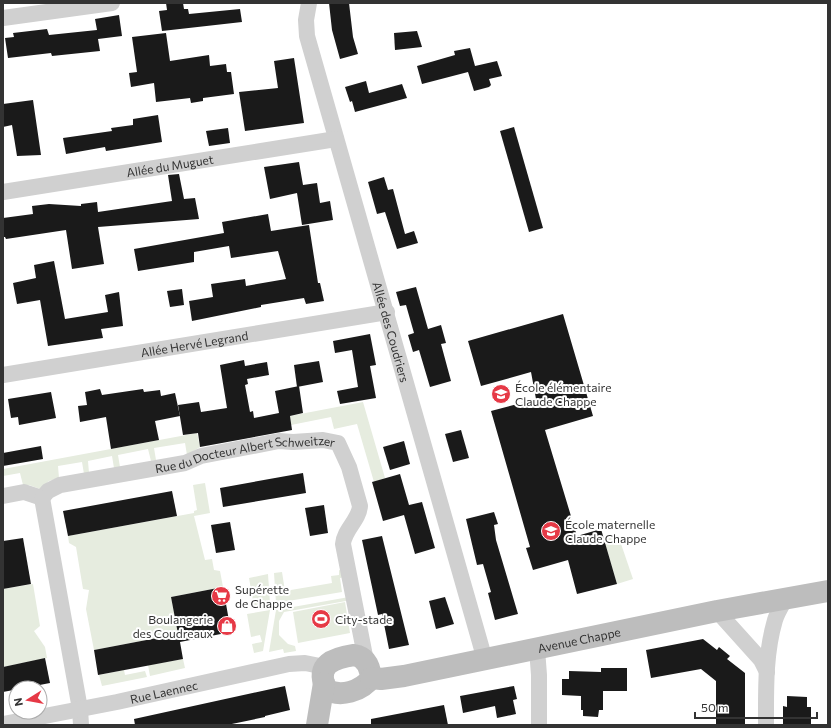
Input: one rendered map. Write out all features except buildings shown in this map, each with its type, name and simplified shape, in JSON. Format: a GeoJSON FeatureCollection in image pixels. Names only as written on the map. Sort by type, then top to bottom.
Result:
{"type":"FeatureCollection","features":[{"type":"Feature","properties":{"kind":"street"},"geometry":{"type":"LineString","coordinates":[[3,18],[112,3]]}},
{"type":"Feature","properties":{"kind":"street","name":"Allée des Coudriers"},"geometry":{"type":"LineString","coordinates":[[309,3],[306,20],[308,36],[485,660]]}},
{"type":"Feature","properties":{"kind":"street","name":"Allée du Muguet"},"geometry":{"type":"LineString","coordinates":[[3,192],[336,139]]}},
{"type":"Feature","properties":{"kind":"street","name":"Allée Hervé Legrand"},"geometry":{"type":"LineString","coordinates":[[3,375],[386,312]]}},
{"type":"Feature","properties":{"kind":"street","name":"Rue du Docteur Albert Schweitzer"},"geometry":{"type":"LineString","coordinates":[[42,498],[48,491],[60,485],[185,462],[201,456],[279,441],[305,442],[323,440],[338,443],[349,467],[360,506],[359,511],[344,538],[343,544],[368,670]]}},
{"type":"Feature","properties":{"kind":"street"},"geometry":{"type":"LineString","coordinates":[[3,496],[24,492],[42,498],[81,717]]}},
{"type":"Feature","properties":{"kind":"street","name":"Avenue Chappe"},"geometry":{"type":"LineString","coordinates":[[368,670],[404,676],[717,611],[828,591]]}},
{"type":"Feature","properties":{"kind":"street"},"geometry":{"type":"LineString","coordinates":[[766,725],[766,672],[771,638],[776,619],[786,598]]}},
{"type":"Feature","properties":{"kind":"street"},"geometry":{"type":"LineString","coordinates":[[717,611],[761,660],[766,672]]}},
{"type":"Feature","properties":{"kind":"street"},"geometry":{"type":"LineString","coordinates":[[744,642],[761,642],[771,638]]}},
{"type":"Feature","properties":{"kind":"street"},"geometry":{"type":"LineString","coordinates":[[537,649],[538,725]]}},
{"type":"Feature","properties":{"kind":"street"},"geometry":{"type":"LineString","coordinates":[[317,721],[334,659],[345,656],[359,656],[368,670],[360,688],[329,681]]}},
{"type":"Feature","properties":{"kind":"street","name":"Rue Laennec"},"geometry":{"type":"LineString","coordinates":[[3,724],[81,717],[289,664],[306,663],[329,681]]}},
{"type":"Feature","properties":{"kind":"shaded area"},"geometry":{"type":"Polygon","coordinates":[[[363,402],[385,478],[374,482],[357,424],[334,429],[331,417],[291,425],[290,416],[363,402]]]}},
{"type":"Feature","properties":{"kind":"shaded area"},"geometry":{"type":"Polygon","coordinates":[[[197,433],[200,447],[187,455],[185,443],[154,448],[156,460],[151,461],[148,449],[118,455],[120,467],[114,468],[112,456],[88,461],[89,473],[84,474],[82,462],[58,466],[59,478],[49,481],[40,489],[29,485],[23,485],[20,473],[3,476],[3,469],[197,433]]]}},
{"type":"Feature","properties":{"kind":"shaded area"},"geometry":{"type":"Polygon","coordinates":[[[205,483],[210,513],[194,516],[205,560],[212,559],[214,570],[220,571],[223,587],[171,597],[178,634],[94,650],[86,609],[89,590],[83,589],[76,547],[69,543],[68,536],[194,513],[194,511],[197,510],[193,485],[205,483]]]}},
{"type":"Feature","properties":{"kind":"shaded area"},"geometry":{"type":"Polygon","coordinates":[[[618,535],[633,579],[617,584],[604,540],[618,535]]]}},
{"type":"Feature","properties":{"kind":"shaded area"},"geometry":{"type":"Polygon","coordinates":[[[339,570],[342,571],[345,577],[340,578],[342,592],[276,603],[274,573],[282,572],[285,591],[332,583],[331,576],[339,575],[339,570]]]}},
{"type":"Feature","properties":{"kind":"shaded area"},"geometry":{"type":"Polygon","coordinates":[[[268,574],[270,604],[254,607],[249,578],[268,574]]]}},
{"type":"Feature","properties":{"kind":"shaded area"},"geometry":{"type":"Polygon","coordinates":[[[33,584],[40,626],[34,631],[45,647],[47,658],[3,667],[3,589],[33,584]]]}},
{"type":"Feature","properties":{"kind":"shaded area"},"geometry":{"type":"Polygon","coordinates":[[[349,597],[346,601],[284,612],[279,621],[279,635],[288,644],[295,646],[296,651],[284,653],[283,649],[269,652],[276,610],[349,597]]]}},
{"type":"Feature","properties":{"kind":"shaded area","name":"City-stade"},"geometry":{"type":"Polygon","coordinates":[[[345,602],[350,633],[298,643],[293,612],[345,602]]]}},
{"type":"Feature","properties":{"kind":"shaded area"},"geometry":{"type":"Polygon","coordinates":[[[270,610],[263,651],[254,653],[252,644],[262,642],[260,635],[251,637],[247,614],[270,610]]]}},
{"type":"Feature","properties":{"kind":"shaded area"},"geometry":{"type":"Polygon","coordinates":[[[183,659],[185,668],[150,676],[148,665],[183,659]]]}},
{"type":"Feature","properties":{"kind":"shaded area"},"geometry":{"type":"Polygon","coordinates":[[[124,670],[125,675],[145,671],[147,677],[102,686],[99,675],[124,670]]]}},
{"type":"Feature","properties":{"kind":"place","name":"École élémentaire Claude Chappe"},"geometry":{"type":"Point","coordinates":[501,394]}},
{"type":"Feature","properties":{"kind":"place","name":"École maternelle Claude Chappe"},"geometry":{"type":"Point","coordinates":[551,531]}},
{"type":"Feature","properties":{"kind":"place","name":"Supérette de Chappe"},"geometry":{"type":"Point","coordinates":[221,596]}},
{"type":"Feature","properties":{"kind":"place","name":"City-stade"},"geometry":{"type":"Point","coordinates":[321,619]}},
{"type":"Feature","properties":{"kind":"place","name":"Boulangerie des Coudreaux"},"geometry":{"type":"Point","coordinates":[227,626]}}]}
